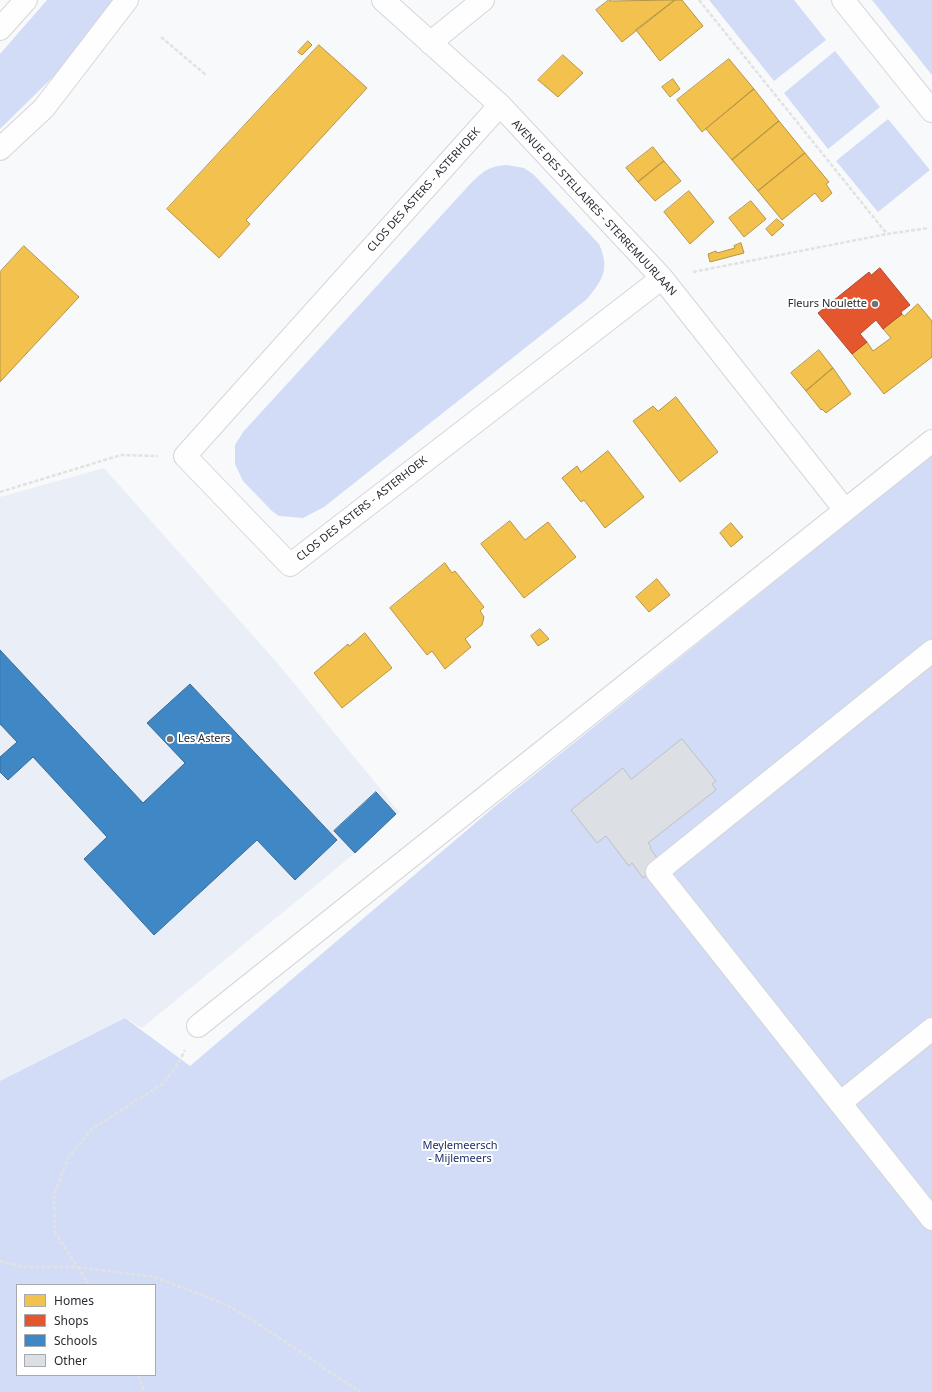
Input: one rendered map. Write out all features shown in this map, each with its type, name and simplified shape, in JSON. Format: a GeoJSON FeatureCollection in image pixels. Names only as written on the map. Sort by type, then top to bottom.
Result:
{"type":"FeatureCollection","features":[{"type":"Feature","properties":{"kind":"street"},"geometry":{"type":"LineString","coordinates":[[0,29],[26,0]]}},
{"type":"Feature","properties":{"kind":"street"},"geometry":{"type":"LineString","coordinates":[[0,149],[44,108],[127,0]]}},
{"type":"Feature","properties":{"kind":"street","name":"AVENUE DES STELLAIRES - STERREMUURLAAN"},"geometry":{"type":"LineString","coordinates":[[382,0],[500,105],[662,278],[845,510]]}},
{"type":"Feature","properties":{"kind":"street"},"geometry":{"type":"LineString","coordinates":[[430,43],[482,0]]}},
{"type":"Feature","properties":{"kind":"street"},"geometry":{"type":"LineString","coordinates":[[843,0],[932,111]]}},
{"type":"Feature","properties":{"kind":"street","name":"CLOS DES ASTERS - ASTERHOEK"},"geometry":{"type":"LineString","coordinates":[[500,105],[185,456],[290,565],[662,278]]}},
{"type":"Feature","properties":{"kind":"street"},"geometry":{"type":"LineString","coordinates":[[198,1026],[932,441]]}},
{"type":"Feature","properties":{"kind":"street"},"geometry":{"type":"LineString","coordinates":[[930,657],[657,872],[932,1219]]}},
{"type":"Feature","properties":{"kind":"street"},"geometry":{"type":"LineString","coordinates":[[840,1102],[932,1028]]}},
{"type":"Feature","properties":{"kind":"path"},"geometry":{"type":"LineString","coordinates":[[699,0],[887,234]]}},
{"type":"Feature","properties":{"kind":"path"},"geometry":{"type":"LineString","coordinates":[[161,37],[206,75]]}},
{"type":"Feature","properties":{"kind":"path"},"geometry":{"type":"LineString","coordinates":[[662,278],[887,234],[929,228]]}},
{"type":"Feature","properties":{"kind":"path"},"geometry":{"type":"LineString","coordinates":[[0,492],[121,455],[185,456]]}},
{"type":"Feature","properties":{"kind":"path"},"geometry":{"type":"LineString","coordinates":[[88,1284],[55,1232],[54,1195],[68,1158],[92,1129],[164,1083],[179,1062],[198,1026]]}},
{"type":"Feature","properties":{"kind":"path"},"geometry":{"type":"LineString","coordinates":[[0,1261],[23,1267],[76,1267],[154,1277],[224,1304],[266,1329],[360,1392]]}},
{"type":"Feature","properties":{"kind":"path"},"geometry":{"type":"LineString","coordinates":[[139,1376],[144,1392]]}},
{"type":"Feature","properties":{"kind":"shaded area","name":"Les Asters"},"geometry":{"type":"Polygon","coordinates":[[[104,468],[279,665],[400,813],[396,814],[355,853],[142,1028],[125,1018],[0,1081],[0,497],[104,468]]]}},
{"type":"Feature","properties":{"kind":"green space"},"geometry":{"type":"Polygon","coordinates":[[[47,0],[116,0],[86,40],[54,76],[0,129],[0,54],[47,0]]]}},
{"type":"Feature","properties":{"kind":"green space"},"geometry":{"type":"Polygon","coordinates":[[[709,0],[794,0],[826,40],[774,81],[709,0]]]}},
{"type":"Feature","properties":{"kind":"green space"},"geometry":{"type":"Polygon","coordinates":[[[872,0],[932,0],[932,75],[872,0]]]}},
{"type":"Feature","properties":{"kind":"green space"},"geometry":{"type":"Polygon","coordinates":[[[835,51],[880,107],[828,149],[784,93],[835,51]]]}},
{"type":"Feature","properties":{"kind":"green space"},"geometry":{"type":"Polygon","coordinates":[[[888,119],[930,170],[878,212],[836,161],[888,119]]]}},
{"type":"Feature","properties":{"kind":"green space"},"geometry":{"type":"Polygon","coordinates":[[[507,165],[524,168],[533,174],[599,244],[604,260],[601,279],[587,299],[324,507],[303,518],[279,516],[272,511],[243,481],[235,464],[235,445],[243,432],[472,182],[491,168],[507,165]]]}},
{"type":"Feature","properties":{"kind":"green space","name":"Meylemeersch - Mijlemeers"},"geometry":{"type":"Polygon","coordinates":[[[932,455],[932,1392],[0,1392],[0,1081],[125,1018],[190,1066],[493,808],[932,455]]]}},
{"type":"Feature","properties":{"kind":"building: Homes"},"geometry":{"type":"Polygon","coordinates":[[[609,0],[675,0],[622,42],[596,10],[609,0]]]}},
{"type":"Feature","properties":{"kind":"building: Homes"},"geometry":{"type":"Polygon","coordinates":[[[675,0],[682,0],[703,26],[660,61],[636,30],[675,0]]]}},
{"type":"Feature","properties":{"kind":"building: Homes"},"geometry":{"type":"Polygon","coordinates":[[[308,41],[312,45],[302,55],[298,52],[308,41]]]}},
{"type":"Feature","properties":{"kind":"building: Homes"},"geometry":{"type":"Polygon","coordinates":[[[319,45],[367,88],[246,220],[250,224],[219,258],[167,209],[319,45]]]}},
{"type":"Feature","properties":{"kind":"building: Homes"},"geometry":{"type":"Polygon","coordinates":[[[563,55],[583,73],[558,97],[538,80],[563,55]]]}},
{"type":"Feature","properties":{"kind":"building: Homes"},"geometry":{"type":"Polygon","coordinates":[[[729,59],[754,89],[702,132],[677,100],[729,59]]]}},
{"type":"Feature","properties":{"kind":"building: Homes"},"geometry":{"type":"Polygon","coordinates":[[[673,79],[680,89],[670,97],[662,87],[673,79]]]}},
{"type":"Feature","properties":{"kind":"building: Homes"},"geometry":{"type":"Polygon","coordinates":[[[754,89],[779,121],[732,160],[706,129],[754,89]]]}},
{"type":"Feature","properties":{"kind":"building: Homes"},"geometry":{"type":"Polygon","coordinates":[[[779,121],[805,153],[758,191],[732,160],[779,121]]]}},
{"type":"Feature","properties":{"kind":"building: Homes"},"geometry":{"type":"Polygon","coordinates":[[[653,147],[664,161],[638,182],[626,168],[653,147]]]}},
{"type":"Feature","properties":{"kind":"building: Homes"},"geometry":{"type":"Polygon","coordinates":[[[805,153],[829,182],[826,184],[832,193],[822,202],[815,193],[782,220],[758,191],[805,153]]]}},
{"type":"Feature","properties":{"kind":"building: Homes"},"geometry":{"type":"Polygon","coordinates":[[[664,161],[681,181],[655,201],[638,182],[664,161]]]}},
{"type":"Feature","properties":{"kind":"building: Homes"},"geometry":{"type":"Polygon","coordinates":[[[689,191],[714,222],[690,244],[664,212],[689,191]]]}},
{"type":"Feature","properties":{"kind":"building: Homes"},"geometry":{"type":"Polygon","coordinates":[[[751,201],[766,219],[744,237],[729,218],[751,201]]]}},
{"type":"Feature","properties":{"kind":"building: Homes"},"geometry":{"type":"Polygon","coordinates":[[[777,219],[784,225],[772,236],[766,229],[777,219]]]}},
{"type":"Feature","properties":{"kind":"building: Homes"},"geometry":{"type":"Polygon","coordinates":[[[741,243],[744,253],[710,262],[708,254],[735,248],[734,246],[741,243]]]}},
{"type":"Feature","properties":{"kind":"building: Homes"},"geometry":{"type":"Polygon","coordinates":[[[24,246],[79,297],[0,382],[0,272],[24,246]]]}},
{"type":"Feature","properties":{"kind":"building: Homes"},"geometry":{"type":"Polygon","coordinates":[[[918,304],[932,321],[932,357],[884,394],[852,354],[867,342],[873,351],[891,338],[883,329],[902,314],[904,316],[918,304]]]}},
{"type":"Feature","properties":{"kind":"building: Homes"},"geometry":{"type":"Polygon","coordinates":[[[819,350],[833,368],[806,391],[791,373],[819,350]]]}},
{"type":"Feature","properties":{"kind":"building: Homes"},"geometry":{"type":"Polygon","coordinates":[[[833,368],[851,394],[826,413],[822,409],[821,410],[806,391],[833,368]]]}},
{"type":"Feature","properties":{"kind":"building: Homes"},"geometry":{"type":"Polygon","coordinates":[[[676,397],[718,452],[680,482],[633,421],[653,406],[658,411],[676,397]]]}},
{"type":"Feature","properties":{"kind":"building: Homes"},"geometry":{"type":"Polygon","coordinates":[[[608,451],[644,497],[605,528],[584,500],[581,502],[562,478],[577,466],[581,472],[608,451]]]}},
{"type":"Feature","properties":{"kind":"building: Homes"},"geometry":{"type":"Polygon","coordinates":[[[510,521],[525,540],[548,522],[576,557],[524,598],[481,544],[510,521]]]}},
{"type":"Feature","properties":{"kind":"building: Homes"},"geometry":{"type":"Polygon","coordinates":[[[731,523],[743,537],[731,547],[720,533],[731,523]]]}},
{"type":"Feature","properties":{"kind":"building: Homes"},"geometry":{"type":"Polygon","coordinates":[[[445,563],[452,573],[455,571],[484,607],[480,611],[484,617],[482,625],[465,639],[471,647],[445,669],[432,651],[427,655],[390,608],[445,563]]]}},
{"type":"Feature","properties":{"kind":"building: Homes"},"geometry":{"type":"Polygon","coordinates":[[[657,579],[670,595],[649,612],[636,597],[657,579]]]}},
{"type":"Feature","properties":{"kind":"building: Homes"},"geometry":{"type":"Polygon","coordinates":[[[540,629],[549,639],[538,646],[531,636],[540,629]]]}},
{"type":"Feature","properties":{"kind":"building: Homes"},"geometry":{"type":"Polygon","coordinates":[[[365,633],[392,668],[342,708],[314,673],[348,644],[349,646],[365,633]]]}},
{"type":"Feature","properties":{"kind":"building: Shops"},"geometry":{"type":"Polygon","coordinates":[[[880,268],[910,305],[901,312],[902,314],[883,329],[876,320],[860,334],[867,342],[852,354],[818,313],[869,272],[871,275],[880,268]]]}},
{"type":"Feature","properties":{"kind":"building: Schools"},"geometry":{"type":"Polygon","coordinates":[[[0,650],[143,803],[185,763],[147,723],[190,684],[337,840],[295,880],[257,840],[154,935],[84,859],[107,837],[33,757],[8,780],[0,772],[0,757],[17,742],[0,724],[0,650]]]}},
{"type":"Feature","properties":{"kind":"building: Schools"},"geometry":{"type":"Polygon","coordinates":[[[376,792],[396,814],[355,853],[334,831],[376,792]]]}},
{"type":"Feature","properties":{"kind":"building: Other"},"geometry":{"type":"Polygon","coordinates":[[[682,739],[716,781],[712,784],[716,790],[648,843],[661,864],[643,878],[632,863],[629,866],[606,836],[597,843],[571,810],[623,768],[631,779],[682,739]]]}},
{"type":"Feature","properties":{"kind":"place","name":"Fleurs Noulette"},"geometry":{"type":"Point","coordinates":[875,304]}},
{"type":"Feature","properties":{"kind":"place","name":"Les Asters"},"geometry":{"type":"Point","coordinates":[170,739]}}]}
